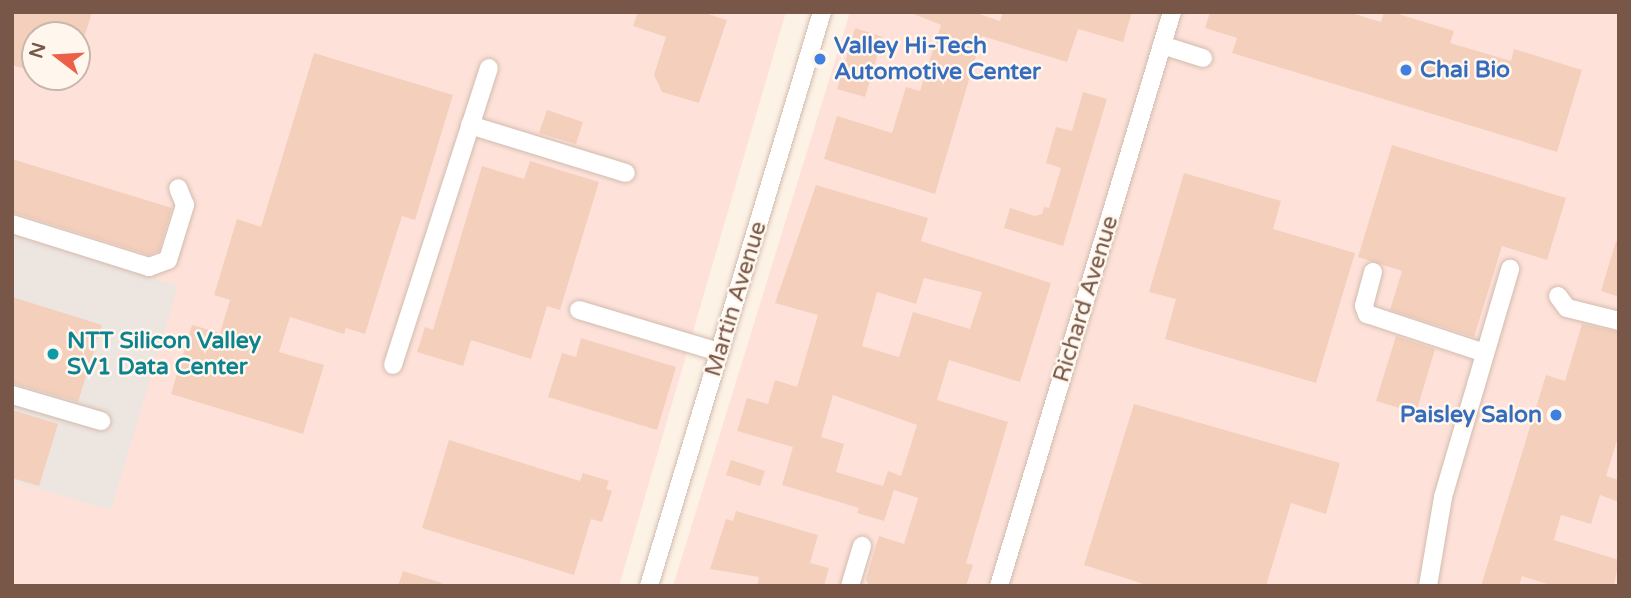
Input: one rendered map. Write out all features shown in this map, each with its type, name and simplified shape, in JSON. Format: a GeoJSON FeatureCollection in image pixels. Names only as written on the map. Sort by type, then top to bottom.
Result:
{"type":"FeatureCollection","features":[{"type":"Feature","properties":{"kind":"street","name":"Martin Avenue"},"geometry":{"type":"LineString","coordinates":[[649,586],[822,12]]}},
{"type":"Feature","properties":{"kind":"street","name":"Richard Avenue"},"geometry":{"type":"LineString","coordinates":[[999,586],[1172,12]]}},
{"type":"Feature","properties":{"kind":"street"},"geometry":{"type":"LineString","coordinates":[[1162,45],[1203,58]]}},
{"type":"Feature","properties":{"kind":"street"},"geometry":{"type":"LineString","coordinates":[[393,365],[489,68]]}},
{"type":"Feature","properties":{"kind":"street"},"geometry":{"type":"LineString","coordinates":[[470,125],[626,173]]}},
{"type":"Feature","properties":{"kind":"street"},"geometry":{"type":"LineString","coordinates":[[12,224],[149,267],[168,260],[185,205],[178,188]]}},
{"type":"Feature","properties":{"kind":"street"},"geometry":{"type":"LineString","coordinates":[[1428,586],[1443,497],[1510,269]]}},
{"type":"Feature","properties":{"kind":"street"},"geometry":{"type":"LineString","coordinates":[[1373,272],[1364,306],[1367,314],[1485,353]]}},
{"type":"Feature","properties":{"kind":"street"},"geometry":{"type":"LineString","coordinates":[[1558,296],[1567,308],[1619,321]]}},
{"type":"Feature","properties":{"kind":"street"},"geometry":{"type":"LineString","coordinates":[[579,310],[719,352]]}},
{"type":"Feature","properties":{"kind":"street"},"geometry":{"type":"LineString","coordinates":[[12,395],[101,421]]}},
{"type":"Feature","properties":{"kind":"street"},"geometry":{"type":"LineString","coordinates":[[850,586],[862,546]]}},
{"type":"Feature","properties":{"kind":"shaded area"},"geometry":{"type":"Polygon","coordinates":[[[12,12],[786,12],[619,586],[12,586],[12,12]]]}},
{"type":"Feature","properties":{"kind":"shaded area"},"geometry":{"type":"Polygon","coordinates":[[[850,12],[1619,12],[1619,586],[673,586],[850,12]]]}},
{"type":"Feature","properties":{"kind":"shaded area"},"geometry":{"type":"Polygon","coordinates":[[[12,235],[178,286],[111,510],[12,481],[12,235]]]}},
{"type":"Feature","properties":{"kind":"building"},"geometry":{"type":"Polygon","coordinates":[[[12,12],[92,12],[89,21],[21,21],[21,68],[12,65],[12,12]]]}},
{"type":"Feature","properties":{"kind":"building"},"geometry":{"type":"Polygon","coordinates":[[[638,12],[702,12],[727,20],[699,103],[662,92],[654,75],[666,37],[633,26],[638,12]]]}},
{"type":"Feature","properties":{"kind":"building"},"geometry":{"type":"Polygon","coordinates":[[[909,12],[973,12],[1000,21],[1003,12],[1132,12],[1123,42],[1078,29],[1067,62],[982,36],[935,194],[824,159],[837,116],[892,133],[906,87],[920,91],[941,25],[909,12]]]}},
{"type":"Feature","properties":{"kind":"building"},"geometry":{"type":"Polygon","coordinates":[[[1210,12],[1348,12],[1381,22],[1384,12],[1392,12],[1454,31],[1450,43],[1511,61],[1514,49],[1582,70],[1557,152],[1232,53],[1237,38],[1205,28],[1210,12]]]}},
{"type":"Feature","properties":{"kind":"building"},"geometry":{"type":"Polygon","coordinates":[[[855,28],[883,37],[865,97],[837,89],[855,28]]]}},
{"type":"Feature","properties":{"kind":"building"},"geometry":{"type":"Polygon","coordinates":[[[314,53],[453,95],[415,220],[402,216],[365,334],[346,328],[344,334],[290,317],[279,352],[324,365],[303,434],[171,394],[192,325],[220,333],[230,300],[214,295],[237,219],[261,227],[314,53]]]}},
{"type":"Feature","properties":{"kind":"building"},"geometry":{"type":"Polygon","coordinates":[[[1083,92],[1107,99],[1063,246],[1004,228],[1010,208],[1035,216],[1042,214],[1044,207],[1049,208],[1061,168],[1046,163],[1056,127],[1072,131],[1083,92]]]}},
{"type":"Feature","properties":{"kind":"building"},"geometry":{"type":"Polygon","coordinates":[[[547,110],[583,122],[576,144],[539,133],[547,110]]]}},
{"type":"Feature","properties":{"kind":"building"},"geometry":{"type":"Polygon","coordinates":[[[1392,145],[1566,198],[1547,260],[1502,246],[1474,337],[1390,310],[1402,271],[1358,257],[1392,145]]]}},
{"type":"Feature","properties":{"kind":"building"},"geometry":{"type":"Polygon","coordinates":[[[12,159],[172,208],[159,251],[149,255],[12,212],[12,159]]]}},
{"type":"Feature","properties":{"kind":"building"},"geometry":{"type":"Polygon","coordinates":[[[530,161],[599,182],[560,310],[547,306],[531,359],[471,340],[463,366],[417,352],[425,327],[433,330],[482,166],[524,179],[530,161]]]}},
{"type":"Feature","properties":{"kind":"building"},"geometry":{"type":"Polygon","coordinates":[[[1184,173],[1281,201],[1273,229],[1355,253],[1316,383],[1165,339],[1176,299],[1149,292],[1184,173]]]}},
{"type":"Feature","properties":{"kind":"building"},"geometry":{"type":"Polygon","coordinates":[[[816,185],[928,218],[921,241],[1051,283],[1020,382],[949,360],[937,400],[1008,422],[966,563],[973,565],[966,586],[869,586],[866,579],[879,536],[904,544],[918,498],[894,490],[884,521],[857,513],[859,508],[782,485],[793,447],[737,431],[747,398],[768,404],[775,380],[797,387],[818,315],[775,303],[816,185]],[[924,278],[916,304],[877,292],[862,346],[899,357],[913,312],[970,329],[982,292],[924,278]],[[833,395],[821,437],[844,444],[836,472],[883,486],[888,471],[901,476],[917,425],[833,395]]]}},
{"type":"Feature","properties":{"kind":"building"},"geometry":{"type":"Polygon","coordinates":[[[1616,241],[1619,242],[1619,297],[1601,291],[1616,241]]]}},
{"type":"Feature","properties":{"kind":"building","name":"NTT Silicon Valley SV1 Data Center"},"geometry":{"type":"Polygon","coordinates":[[[12,297],[102,325],[78,402],[12,383],[12,297]]]}},
{"type":"Feature","properties":{"kind":"building"},"geometry":{"type":"Polygon","coordinates":[[[1582,324],[1619,332],[1619,434],[1606,476],[1619,480],[1619,502],[1600,495],[1591,524],[1561,515],[1554,540],[1619,560],[1614,586],[1553,586],[1522,576],[1519,586],[1481,586],[1546,375],[1565,381],[1582,324]]]}},
{"type":"Feature","properties":{"kind":"building"},"geometry":{"type":"Polygon","coordinates":[[[1396,336],[1435,349],[1416,413],[1376,401],[1396,336]]]}},
{"type":"Feature","properties":{"kind":"building"},"geometry":{"type":"Polygon","coordinates":[[[581,338],[676,367],[657,430],[548,397],[562,353],[576,357],[581,338]]]}},
{"type":"Feature","properties":{"kind":"building"},"geometry":{"type":"Polygon","coordinates":[[[1134,404],[1340,463],[1326,514],[1291,503],[1266,586],[1150,586],[1084,565],[1134,404]]]}},
{"type":"Feature","properties":{"kind":"building"},"geometry":{"type":"Polygon","coordinates":[[[12,410],[58,424],[39,486],[12,478],[12,410]]]}},
{"type":"Feature","properties":{"kind":"building"},"geometry":{"type":"Polygon","coordinates":[[[449,440],[580,481],[583,473],[609,481],[606,489],[612,491],[602,522],[591,519],[574,575],[422,528],[449,440]]]}},
{"type":"Feature","properties":{"kind":"building"},"geometry":{"type":"Polygon","coordinates":[[[731,460],[765,471],[760,486],[726,475],[731,460]]]}},
{"type":"Feature","properties":{"kind":"building"},"geometry":{"type":"Polygon","coordinates":[[[736,511],[818,535],[810,563],[829,568],[824,586],[757,586],[759,577],[710,569],[726,519],[733,521],[736,511]]]}},
{"type":"Feature","properties":{"kind":"building"},"geometry":{"type":"Polygon","coordinates":[[[403,571],[442,583],[442,586],[398,586],[403,571]]]}},
{"type":"Feature","properties":{"kind":"place","name":"Valley Hi-Tech Automotive Center"},"geometry":{"type":"Point","coordinates":[820,59]}},
{"type":"Feature","properties":{"kind":"place","name":"Chai Bio"},"geometry":{"type":"Point","coordinates":[1406,70]}},
{"type":"Feature","properties":{"kind":"place","name":"NTT Silicon Valley SV1 Data Center"},"geometry":{"type":"Point","coordinates":[53,354]}},
{"type":"Feature","properties":{"kind":"place","name":"Paisley Salon"},"geometry":{"type":"Point","coordinates":[1556,415]}}]}
